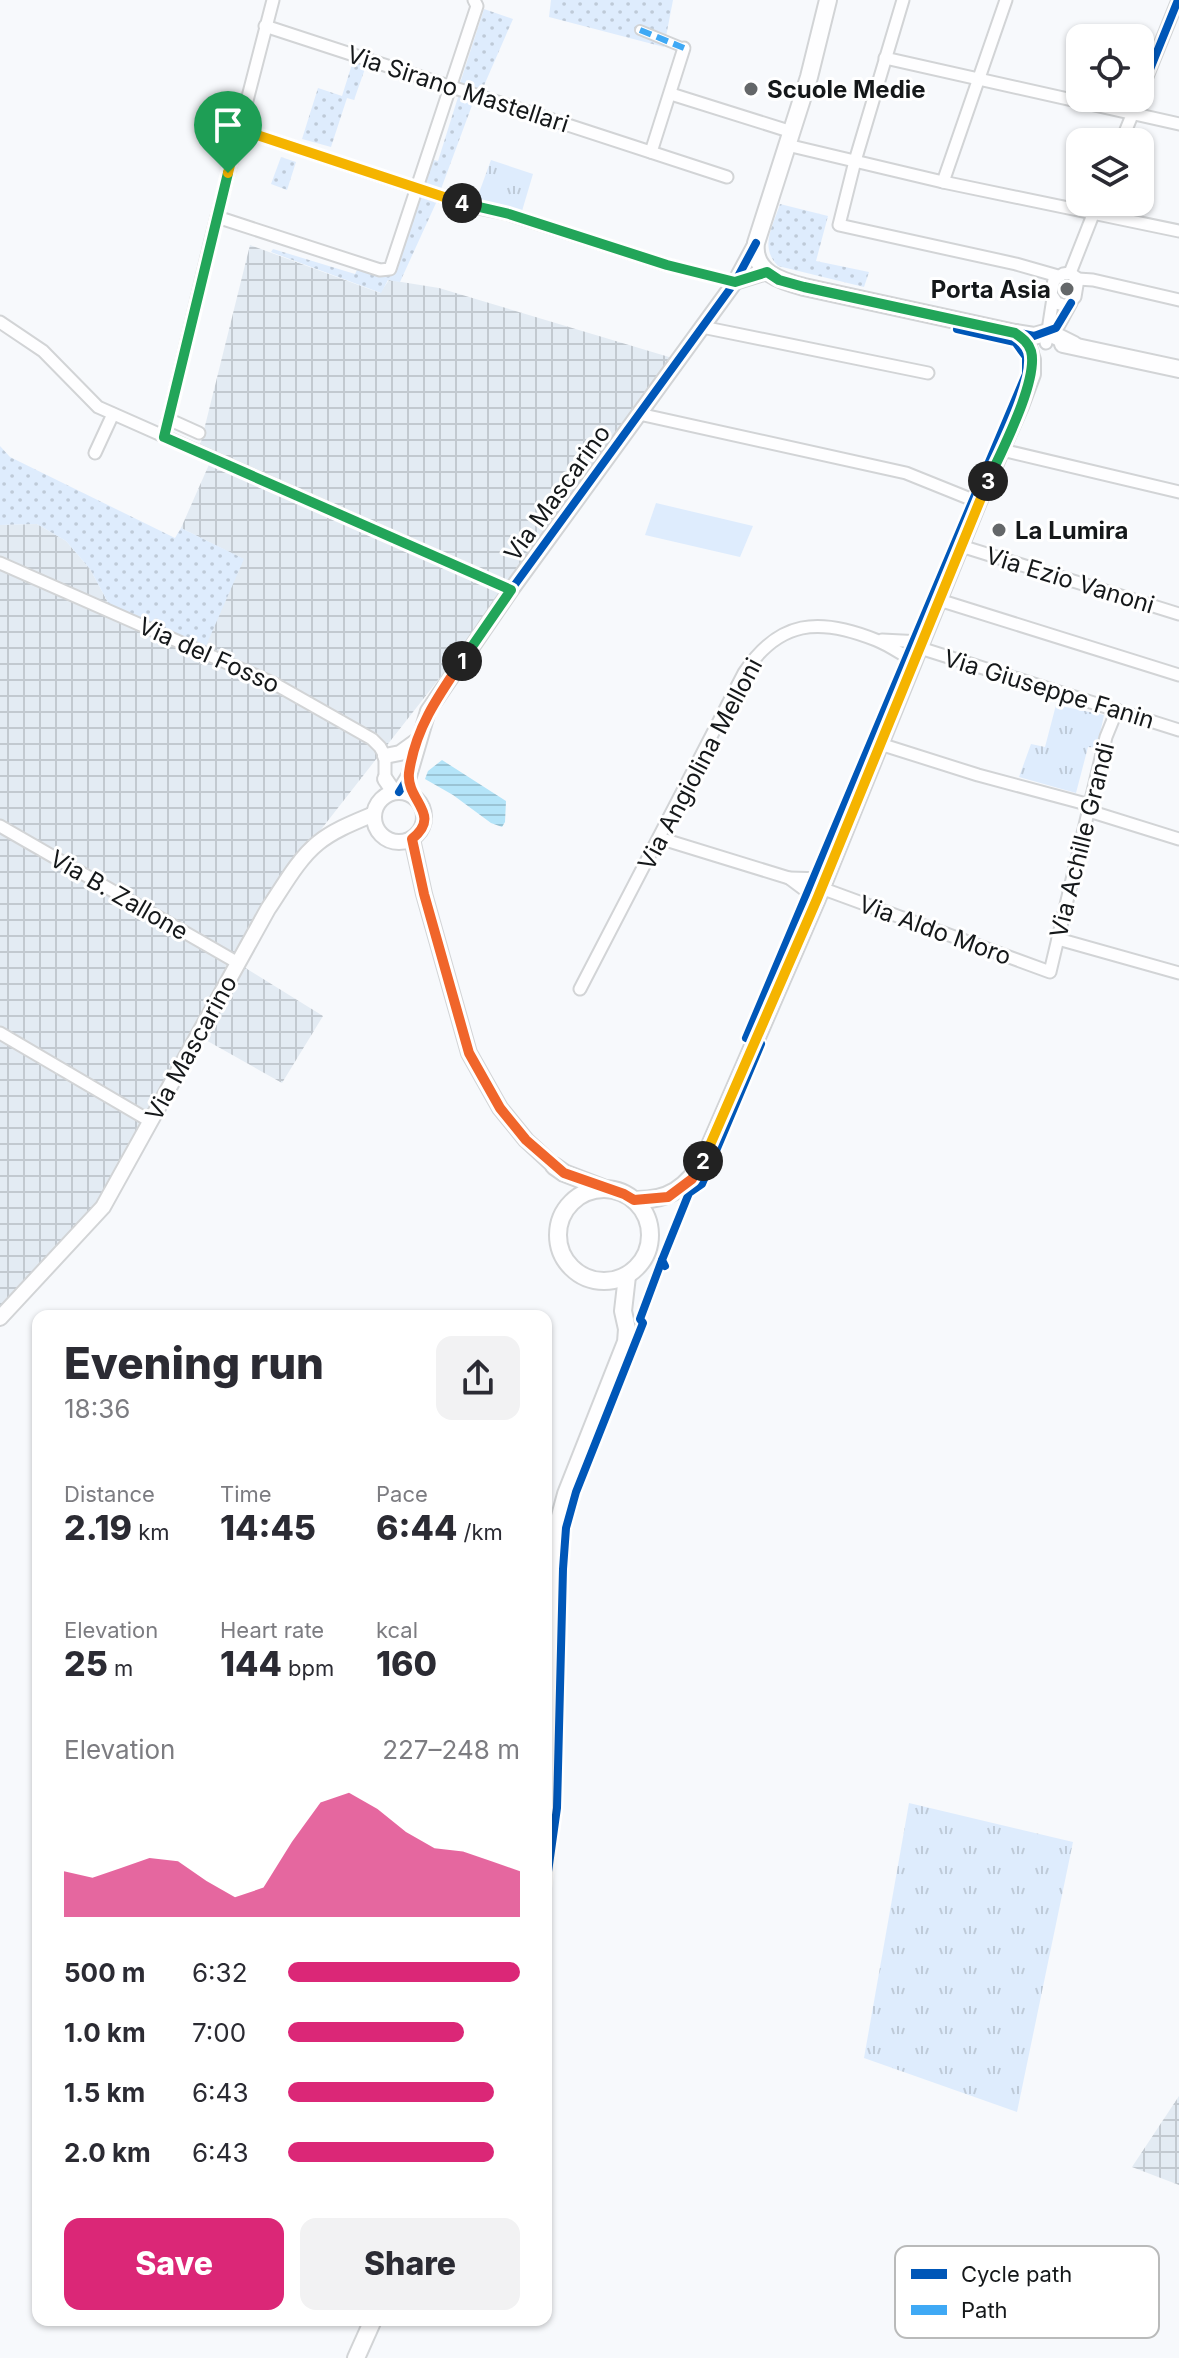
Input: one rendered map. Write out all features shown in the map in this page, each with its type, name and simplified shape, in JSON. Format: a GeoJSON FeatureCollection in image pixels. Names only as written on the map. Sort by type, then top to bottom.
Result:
{"type":"FeatureCollection","features":[{"type":"Feature","properties":{"kind":"main road"},"geometry":{"type":"LineString","coordinates":[[828,0],[790,138],[756,243],[756,255],[767,272],[779,280],[804,287],[1015,333],[1026,341],[1070,342],[1179,369]]}},
{"type":"Feature","properties":{"kind":"main road"},"geometry":{"type":"LineString","coordinates":[[604,1188],[587,1191],[569,1204],[557,1231],[559,1251],[575,1272],[600,1282],[627,1276],[642,1263],[655,1213],[668,1197],[692,1179],[704,1159],[821,889],[1002,450],[1032,374],[1041,339]]}},
{"type":"Feature","properties":{"kind":"main road"},"geometry":{"type":"LineString","coordinates":[[554,1166],[564,1173],[634,1200],[644,1211],[650,1229]]}},
{"type":"Feature","properties":{"kind":"main road"},"geometry":{"type":"LineString","coordinates":[[554,1166],[569,1204]]}},
{"type":"Feature","properties":{"kind":"main road"},"geometry":{"type":"LineString","coordinates":[[634,1200],[668,1197]]}},
{"type":"Feature","properties":{"kind":"main road"},"geometry":{"type":"LineString","coordinates":[[552,1749],[555,1597],[562,1507],[626,1342],[623,1311],[627,1276]]}},
{"type":"Feature","properties":{"kind":"main road"},"geometry":{"type":"LineString","coordinates":[[600,1282],[623,1311]]}},
{"type":"Feature","properties":{"kind":"main road"},"geometry":{"type":"LineString","coordinates":[[356,2358],[370,2326]]}},
{"type":"Feature","properties":{"kind":"street"},"geometry":{"type":"LineString","coordinates":[[164,437],[273,0]]}},
{"type":"Feature","properties":{"kind":"street"},"geometry":{"type":"LineString","coordinates":[[217,217],[388,271],[393,264],[477,6],[474,0]]}},
{"type":"Feature","properties":{"kind":"street"},"geometry":{"type":"LineString","coordinates":[[903,0],[839,225],[1179,300]]}},
{"type":"Feature","properties":{"kind":"street"},"geometry":{"type":"LineString","coordinates":[[943,182],[1006,0]]}},
{"type":"Feature","properties":{"kind":"street"},"geometry":{"type":"LineString","coordinates":[[1154,59],[1178,0]]}},
{"type":"Feature","properties":{"kind":"street","name":"Via Sirano Mastellari"},"geometry":{"type":"LineString","coordinates":[[265,26],[727,177]]}},
{"type":"Feature","properties":{"kind":"street"},"geometry":{"type":"LineString","coordinates":[[640,30],[684,48],[651,152]]}},
{"type":"Feature","properties":{"kind":"street"},"geometry":{"type":"LineString","coordinates":[[885,58],[1179,124]]}},
{"type":"Feature","properties":{"kind":"street"},"geometry":{"type":"LineString","coordinates":[[671,94],[855,161],[943,182],[1066,202]]}},
{"type":"Feature","properties":{"kind":"street"},"geometry":{"type":"LineString","coordinates":[[1126,128],[1132,114]]}},
{"type":"Feature","properties":{"kind":"street"},"geometry":{"type":"LineString","coordinates":[[239,129],[473,207],[522,218],[667,265],[735,282],[767,272]]}},
{"type":"Feature","properties":{"kind":"street"},"geometry":{"type":"LineString","coordinates":[[1041,339],[1053,298],[1050,287],[1069,276],[1093,216]]}},
{"type":"Feature","properties":{"kind":"street"},"geometry":{"type":"LineString","coordinates":[[1128,216],[1179,231]]}},
{"type":"Feature","properties":{"kind":"street","name":"Via Mascarino"},"geometry":{"type":"LineString","coordinates":[[397,794],[409,776],[428,711],[511,590],[735,282],[756,243]]}},
{"type":"Feature","properties":{"kind":"street"},"geometry":{"type":"LineString","coordinates":[[1041,339],[1059,325],[1075,297],[1069,276]]}},
{"type":"Feature","properties":{"kind":"street"},"geometry":{"type":"LineString","coordinates":[[1053,298],[1068,309]]}},
{"type":"Feature","properties":{"kind":"street"},"geometry":{"type":"LineString","coordinates":[[1068,309],[1063,328],[1070,342]]}},
{"type":"Feature","properties":{"kind":"street"},"geometry":{"type":"LineString","coordinates":[[0,322],[43,351],[98,407],[511,590]]}},
{"type":"Feature","properties":{"kind":"street"},"geometry":{"type":"LineString","coordinates":[[702,327],[928,373]]}},
{"type":"Feature","properties":{"kind":"street"},"geometry":{"type":"LineString","coordinates":[[95,453],[113,414]]}},
{"type":"Feature","properties":{"kind":"street"},"geometry":{"type":"LineString","coordinates":[[639,414],[906,473],[978,502]]}},
{"type":"Feature","properties":{"kind":"street"},"geometry":{"type":"LineString","coordinates":[[168,419],[199,433]]}},
{"type":"Feature","properties":{"kind":"street"},"geometry":{"type":"LineString","coordinates":[[1002,450],[1179,492]]}},
{"type":"Feature","properties":{"kind":"street","name":"Via Ezio Vanoni"},"geometry":{"type":"LineString","coordinates":[[961,546],[1179,614]]}},
{"type":"Feature","properties":{"kind":"street","name":"Via del Fosso"},"geometry":{"type":"LineString","coordinates":[[0,563],[275,684],[372,739],[385,756]]}},
{"type":"Feature","properties":{"kind":"street"},"geometry":{"type":"LineString","coordinates":[[939,600],[1179,675]]}},
{"type":"Feature","properties":{"kind":"street","name":"Via Angiolina Melloni"},"geometry":{"type":"LineString","coordinates":[[580,989],[744,673],[766,644],[781,634],[813,626],[829,626],[919,650]]}},
{"type":"Feature","properties":{"kind":"street","name":"Via Angiolina Melloni"},"geometry":{"type":"LineString","coordinates":[[877,640],[919,650]]}},
{"type":"Feature","properties":{"kind":"street","name":"Via Giuseppe Fanin"},"geometry":{"type":"LineString","coordinates":[[919,650],[1179,730]]}},
{"type":"Feature","properties":{"kind":"street","name":"Via Achille Grandi"},"geometry":{"type":"LineString","coordinates":[[1050,972],[1106,737],[1117,710]]}},
{"type":"Feature","properties":{"kind":"street"},"geometry":{"type":"LineString","coordinates":[[397,794],[377,805],[375,820],[386,839],[407,841],[422,828],[425,820],[422,805],[397,794],[385,779],[385,756],[400,753],[418,740]]}},
{"type":"Feature","properties":{"kind":"street"},"geometry":{"type":"LineString","coordinates":[[880,744],[1179,839]]}},
{"type":"Feature","properties":{"kind":"street","name":"Via Mascarino"},"geometry":{"type":"LineString","coordinates":[[0,1318],[103,1207],[268,909],[295,870],[315,845],[349,825],[375,820]]}},
{"type":"Feature","properties":{"kind":"street","name":"Via B. Zallone"},"geometry":{"type":"LineString","coordinates":[[0,826],[238,963]]}},
{"type":"Feature","properties":{"kind":"street"},"geometry":{"type":"LineString","coordinates":[[659,838],[821,889]]}},
{"type":"Feature","properties":{"kind":"street"},"geometry":{"type":"LineString","coordinates":[[407,841],[469,1053],[500,1108],[526,1140],[554,1166]]}},
{"type":"Feature","properties":{"kind":"street"},"geometry":{"type":"LineString","coordinates":[[789,878],[821,889]]}},
{"type":"Feature","properties":{"kind":"street","name":"Via Aldo Moro"},"geometry":{"type":"LineString","coordinates":[[821,889],[1050,972]]}},
{"type":"Feature","properties":{"kind":"street"},"geometry":{"type":"LineString","coordinates":[[1058,939],[1179,973]]}},
{"type":"Feature","properties":{"kind":"street"},"geometry":{"type":"LineString","coordinates":[[0,1033],[150,1121]]}},
{"type":"Feature","properties":{"kind":"shaded area"},"geometry":{"type":"Polygon","coordinates":[[[250,245],[380,293],[389,280],[439,288],[679,360],[496,606],[294,864],[239,964],[323,1016],[282,1083],[195,1034],[98,1211],[0,1321],[0,525],[37,524],[66,541],[90,569],[111,608],[243,559],[181,528],[211,460],[199,450],[250,245]]]}},
{"type":"Feature","properties":{"kind":"shaded area"},"geometry":{"type":"Polygon","coordinates":[[[1179,2096],[1179,2185],[1132,2167],[1179,2096]]]}},
{"type":"Feature","properties":{"kind":"green space"},"geometry":{"type":"Polygon","coordinates":[[[551,0],[673,0],[664,47],[549,17],[551,0]]]}},
{"type":"Feature","properties":{"kind":"green space"},"geometry":{"type":"Polygon","coordinates":[[[484,9],[513,19],[482,90],[460,83],[484,9]]]}},
{"type":"Feature","properties":{"kind":"green space"},"geometry":{"type":"Polygon","coordinates":[[[354,58],[367,63],[354,100],[347,98],[331,147],[302,139],[318,88],[342,96],[354,58]]]}},
{"type":"Feature","properties":{"kind":"green space"},"geometry":{"type":"Polygon","coordinates":[[[459,94],[474,100],[441,189],[423,183],[430,159],[438,161],[459,94]]]}},
{"type":"Feature","properties":{"kind":"green space"},"geometry":{"type":"Polygon","coordinates":[[[281,157],[296,162],[287,190],[271,184],[281,157]]]}},
{"type":"Feature","properties":{"kind":"green space"},"geometry":{"type":"Polygon","coordinates":[[[491,160],[533,174],[522,211],[476,201],[491,160]]]}},
{"type":"Feature","properties":{"kind":"green space"},"geometry":{"type":"Polygon","coordinates":[[[420,196],[436,203],[400,282],[388,280],[381,293],[271,252],[273,249],[355,274],[358,268],[394,269],[420,196]]]}},
{"type":"Feature","properties":{"kind":"green space"},"geometry":{"type":"Polygon","coordinates":[[[780,204],[828,216],[816,261],[869,272],[864,287],[778,266],[772,259],[768,244],[780,204]]]}},
{"type":"Feature","properties":{"kind":"green space"},"geometry":{"type":"Polygon","coordinates":[[[0,446],[10,457],[175,538],[181,528],[244,559],[205,648],[111,608],[90,569],[66,541],[37,524],[0,525],[0,446]]]}},
{"type":"Feature","properties":{"kind":"green space"},"geometry":{"type":"Polygon","coordinates":[[[656,503],[753,526],[740,557],[645,535],[656,503]]]}},
{"type":"Feature","properties":{"kind":"green space"},"geometry":{"type":"Polygon","coordinates":[[[1056,705],[1104,715],[1097,748],[1088,747],[1076,793],[1019,777],[1031,744],[1045,747],[1056,705]]]}},
{"type":"Feature","properties":{"kind":"green space"},"geometry":{"type":"Polygon","coordinates":[[[909,1803],[1073,1842],[1017,2112],[864,2058],[909,1803]]]}},
{"type":"Feature","properties":{"kind":"water"},"geometry":{"type":"Polygon","coordinates":[[[442,760],[506,801],[502,827],[491,823],[425,779],[428,771],[442,760]]]}},
{"type":"Feature","properties":{"kind":"marked path"},"geometry":{"type":"LineString","coordinates":[[640,30],[684,48]]}},
{"type":"Feature","properties":{"kind":"cycle path"},"geometry":{"type":"LineString","coordinates":[[1154,59],[1178,0]]}},
{"type":"Feature","properties":{"kind":"cycle path"},"geometry":{"type":"LineString","coordinates":[[399,792],[409,776],[428,711],[511,590],[735,282],[756,243]]}},
{"type":"Feature","properties":{"kind":"cycle path"},"geometry":{"type":"LineString","coordinates":[[665,1266],[662,1260],[689,1193],[702,1184],[761,1044],[746,1038],[1026,374],[1026,357],[1015,342],[957,329],[960,320],[1034,336],[1056,328],[1071,303]]}},
{"type":"Feature","properties":{"kind":"cycle path"},"geometry":{"type":"LineString","coordinates":[[552,1843],[557,1808],[566,1528],[576,1492],[643,1323],[640,1319],[662,1260]]}},
{"type":"Feature","properties":{"kind":"place","name":"Scuole Medie"},"geometry":{"type":"Point","coordinates":[751,89]}},
{"type":"Feature","properties":{"kind":"place","name":"Porta Asia"},"geometry":{"type":"Point","coordinates":[1067,289]}},
{"type":"Feature","properties":{"kind":"place","name":"La Lumira"},"geometry":{"type":"Point","coordinates":[999,530]}},
{"type":"Feature","properties":{"kind":"route"},"geometry":{"type":"LineString","coordinates":[[239,129],[473,207],[509,214],[667,265],[735,282],[767,272],[779,280],[804,287],[1015,333],[1026,341],[1031,351],[1032,374],[1020,406],[817,899],[704,1159],[692,1179],[668,1197],[634,1200],[564,1173],[526,1140],[500,1108],[469,1053],[424,894],[412,839],[425,820],[422,805],[411,795],[409,776],[418,740],[428,711],[511,590],[164,437],[228,173],[239,129]]}}]}
